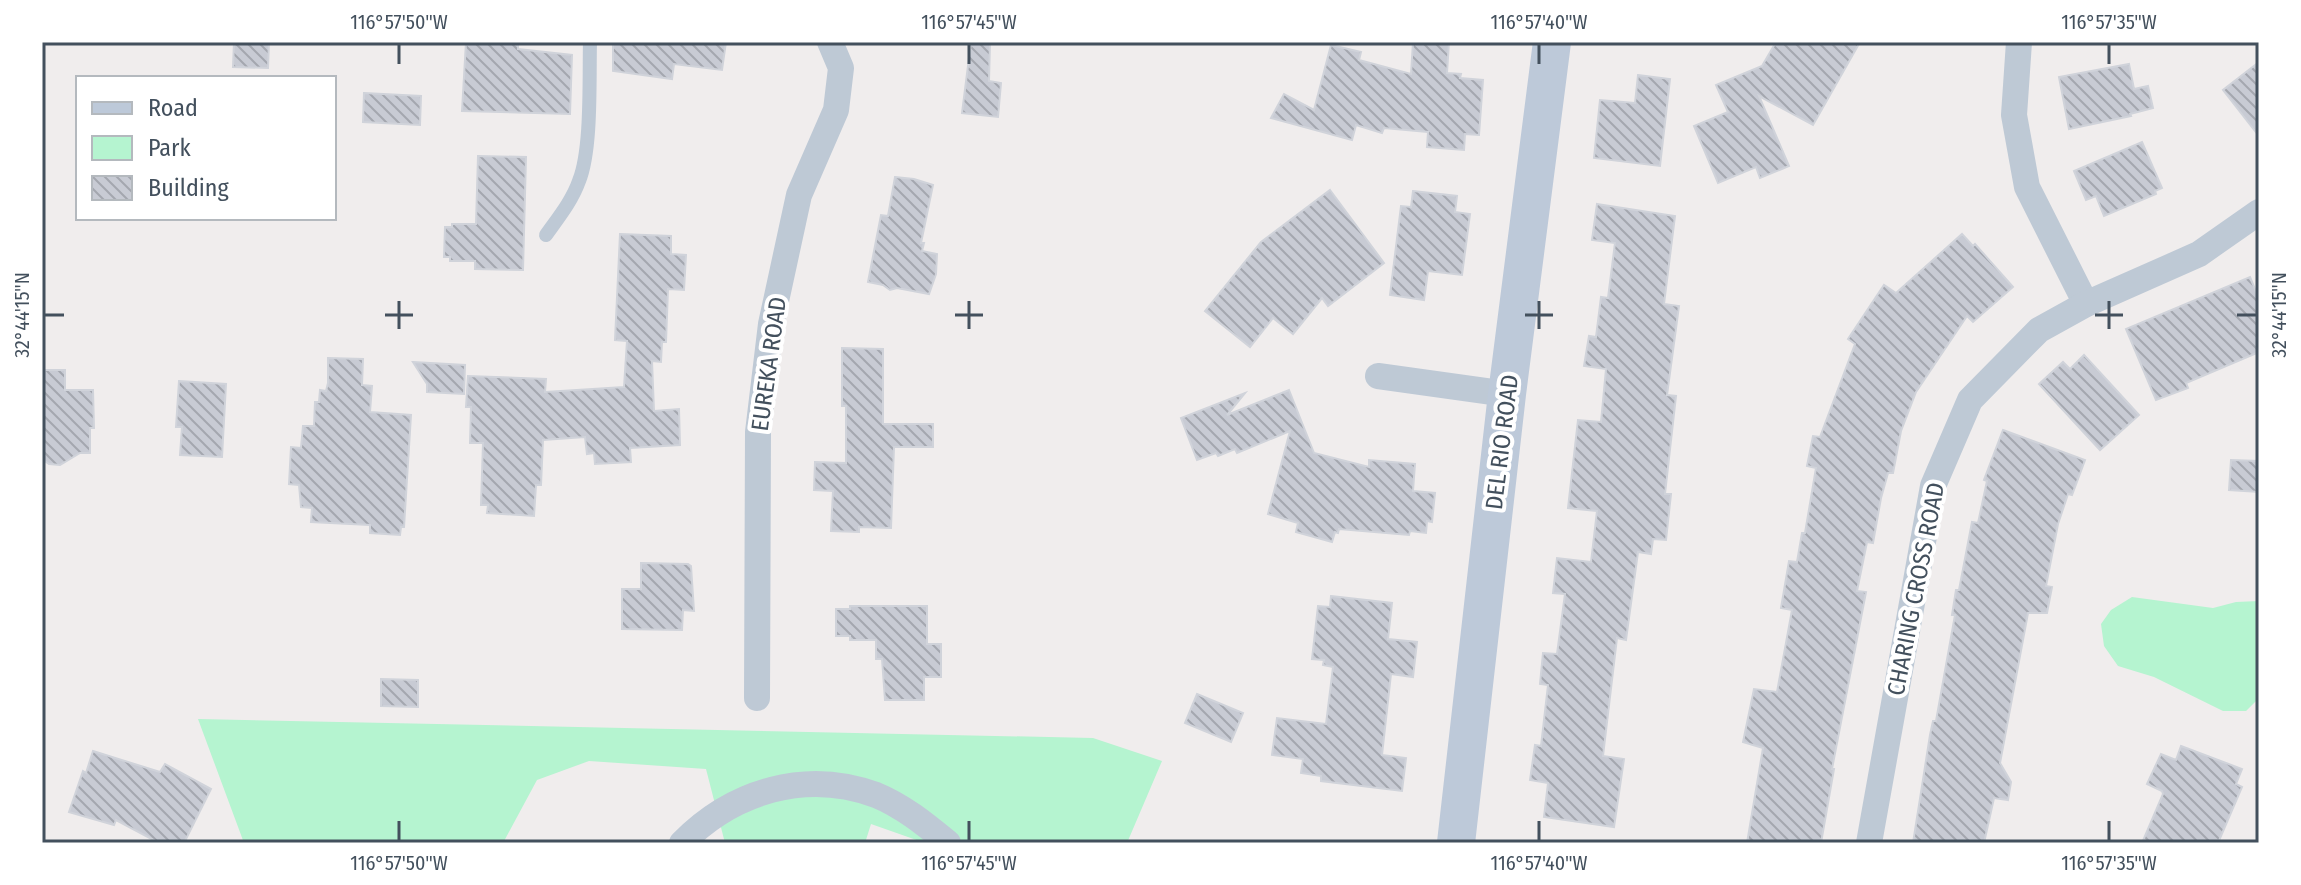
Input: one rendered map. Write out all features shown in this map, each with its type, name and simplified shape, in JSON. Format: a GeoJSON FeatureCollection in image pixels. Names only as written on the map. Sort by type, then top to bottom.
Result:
{"type":"FeatureCollection","features":[{"type":"Feature","properties":{"kind":"main road","name":"DEL RIO ROAD"},"geometry":{"type":"LineString","coordinates":[[1456,843],[1507,394],[1552,42]]}},
{"type":"Feature","properties":{"kind":"street","name":"EUREKA ROAD"},"geometry":{"type":"LineString","coordinates":[[757,698],[758,432],[771,324],[799,195],[836,110],[841,68],[830,42]]}},
{"type":"Feature","properties":{"kind":"street"},"geometry":{"type":"LineString","coordinates":[[2019,42],[2014,115],[2027,187],[2086,304]]}},
{"type":"Feature","properties":{"kind":"street","name":"CHARING CROSS ROAD"},"geometry":{"type":"LineString","coordinates":[[1869,843],[1933,486],[1970,400],[2039,330],[2086,304],[2199,254],[2259,212]]}},
{"type":"Feature","properties":{"kind":"street"},"geometry":{"type":"LineString","coordinates":[[1378,376],[1507,394]]}},
{"type":"Feature","properties":{"kind":"street"},"geometry":{"type":"LineString","coordinates":[[682,843],[721,810],[744,798],[794,785],[822,784],[876,795],[901,808],[948,843]]}},
{"type":"Feature","properties":{"kind":"lane"},"geometry":{"type":"LineString","coordinates":[[546,235],[575,190],[585,159],[590,42]]}},
{"type":"Feature","properties":{"kind":"green space"},"geometry":{"type":"Polygon","coordinates":[[[2132,597],[2213,608],[2236,602],[2259,601],[2259,698],[2246,711],[2223,711],[2154,677],[2118,666],[2104,646],[2101,624],[2111,610],[2132,597]]]}},
{"type":"Feature","properties":{"kind":"green space"},"geometry":{"type":"Polygon","coordinates":[[[198,719],[1093,738],[1162,761],[1127,843],[925,843],[871,824],[865,843],[725,843],[706,769],[589,761],[537,780],[503,843],[244,843],[198,719]]]}},
{"type":"Feature","properties":{"kind":"building"},"geometry":{"type":"Polygon","coordinates":[[[234,42],[269,42],[268,68],[233,67],[234,42]]]}},
{"type":"Feature","properties":{"kind":"building"},"geometry":{"type":"Polygon","coordinates":[[[466,42],[518,42],[518,49],[572,55],[570,114],[462,111],[466,42]]]}},
{"type":"Feature","properties":{"kind":"building"},"geometry":{"type":"Polygon","coordinates":[[[613,42],[726,42],[722,70],[674,64],[672,79],[613,71],[613,42]]]}},
{"type":"Feature","properties":{"kind":"building"},"geometry":{"type":"Polygon","coordinates":[[[971,42],[990,42],[989,81],[1001,83],[998,117],[962,113],[971,42]]]}},
{"type":"Feature","properties":{"kind":"building"},"geometry":{"type":"Polygon","coordinates":[[[1413,42],[1449,42],[1447,73],[1461,74],[1460,78],[1483,80],[1479,135],[1465,134],[1464,150],[1427,147],[1428,132],[1384,128],[1382,133],[1356,125],[1352,140],[1271,118],[1284,94],[1314,110],[1331,45],[1361,52],[1359,60],[1411,74],[1413,42]]]}},
{"type":"Feature","properties":{"kind":"building"},"geometry":{"type":"Polygon","coordinates":[[[1776,42],[1860,42],[1813,125],[1759,96],[1789,166],[1760,178],[1756,167],[1718,183],[1694,126],[1728,112],[1716,85],[1762,66],[1776,42]]]}},
{"type":"Feature","properties":{"kind":"building"},"geometry":{"type":"Polygon","coordinates":[[[2259,62],[2259,136],[2223,90],[2259,62]]]}},
{"type":"Feature","properties":{"kind":"building"},"geometry":{"type":"Polygon","coordinates":[[[2129,64],[2134,89],[2148,86],[2153,108],[2131,116],[2069,129],[2059,77],[2129,64]]]}},
{"type":"Feature","properties":{"kind":"building"},"geometry":{"type":"Polygon","coordinates":[[[1638,75],[1670,79],[1660,166],[1594,158],[1600,100],[1635,103],[1638,75]]]}},
{"type":"Feature","properties":{"kind":"building"},"geometry":{"type":"Polygon","coordinates":[[[364,93],[421,96],[420,125],[363,122],[364,93]]]}},
{"type":"Feature","properties":{"kind":"building"},"geometry":{"type":"Polygon","coordinates":[[[2142,142],[2162,188],[2155,191],[2156,194],[2104,216],[2096,196],[2086,200],[2074,171],[2142,142]]]}},
{"type":"Feature","properties":{"kind":"building"},"geometry":{"type":"Polygon","coordinates":[[[478,156],[526,157],[523,270],[475,269],[475,261],[450,261],[450,257],[444,257],[445,227],[476,224],[478,156]]]}},
{"type":"Feature","properties":{"kind":"building"},"geometry":{"type":"Polygon","coordinates":[[[895,177],[933,185],[921,243],[924,243],[922,251],[937,254],[936,274],[929,294],[897,288],[890,290],[868,282],[881,215],[888,216],[895,177]]]}},
{"type":"Feature","properties":{"kind":"building"},"geometry":{"type":"Polygon","coordinates":[[[1330,190],[1384,263],[1328,306],[1322,298],[1293,334],[1273,318],[1250,347],[1205,311],[1261,242],[1330,190]]]}},
{"type":"Feature","properties":{"kind":"building"},"geometry":{"type":"Polygon","coordinates":[[[1413,191],[1457,196],[1455,212],[1470,214],[1462,275],[1428,271],[1424,300],[1390,295],[1401,206],[1411,207],[1413,191]]]}},
{"type":"Feature","properties":{"kind":"building"},"geometry":{"type":"Polygon","coordinates":[[[1597,204],[1675,216],[1664,304],[1679,306],[1667,395],[1676,396],[1665,494],[1671,494],[1666,540],[1653,539],[1651,554],[1638,552],[1626,640],[1617,638],[1603,756],[1624,759],[1614,827],[1544,817],[1548,783],[1530,780],[1535,745],[1541,746],[1548,685],[1540,684],[1543,653],[1557,654],[1565,594],[1553,593],[1557,558],[1591,562],[1597,511],[1568,508],[1578,420],[1601,422],[1606,369],[1584,366],[1589,336],[1596,337],[1601,297],[1608,298],[1615,243],[1592,240],[1597,204]]]}},
{"type":"Feature","properties":{"kind":"building"},"geometry":{"type":"Polygon","coordinates":[[[620,234],[671,236],[671,254],[686,255],[684,290],[668,289],[666,342],[662,342],[661,362],[652,361],[654,411],[679,409],[680,445],[630,448],[631,462],[595,464],[594,453],[587,454],[585,437],[543,440],[541,485],[536,485],[534,516],[487,513],[488,505],[481,505],[483,443],[470,443],[471,407],[466,407],[468,376],[546,379],[545,392],[624,387],[627,341],[615,340],[620,234]]]}},
{"type":"Feature","properties":{"kind":"building"},"geometry":{"type":"Polygon","coordinates":[[[1962,234],[1973,246],[1975,244],[2013,287],[1973,322],[1967,316],[1916,392],[1901,431],[1893,473],[1888,473],[1873,543],[1867,542],[1857,591],[1866,592],[1821,843],[1747,843],[1763,748],[1743,742],[1754,689],[1777,692],[1792,610],[1781,608],[1789,561],[1797,562],[1802,533],[1805,533],[1816,468],[1807,466],[1813,436],[1820,437],[1855,344],[1848,339],[1884,285],[1896,293],[1962,234]]]}},
{"type":"Feature","properties":{"kind":"building"},"geometry":{"type":"Polygon","coordinates":[[[2250,277],[2259,299],[2259,352],[2186,383],[2188,388],[2156,400],[2126,329],[2250,277]]]}},
{"type":"Feature","properties":{"kind":"building"},"geometry":{"type":"Polygon","coordinates":[[[842,348],[883,349],[883,424],[933,424],[933,447],[894,447],[891,528],[859,527],[859,532],[831,531],[833,491],[814,490],[815,462],[846,463],[842,348]]]}},
{"type":"Feature","properties":{"kind":"building"},"geometry":{"type":"Polygon","coordinates":[[[2084,355],[2139,415],[2100,450],[2039,384],[2063,362],[2070,369],[2084,355]]]}},
{"type":"Feature","properties":{"kind":"building"},"geometry":{"type":"Polygon","coordinates":[[[328,358],[363,359],[362,385],[372,386],[370,412],[411,415],[404,527],[401,527],[400,535],[370,533],[370,525],[311,522],[312,508],[301,507],[299,485],[289,484],[291,447],[301,448],[303,426],[314,426],[315,402],[319,402],[320,390],[326,391],[328,383],[328,358]]]}},
{"type":"Feature","properties":{"kind":"building"},"geometry":{"type":"Polygon","coordinates":[[[413,362],[465,365],[464,394],[427,392],[427,384],[413,362]]]}},
{"type":"Feature","properties":{"kind":"building"},"geometry":{"type":"Polygon","coordinates":[[[42,370],[65,370],[65,390],[93,390],[94,428],[90,428],[90,453],[80,453],[60,465],[49,464],[42,459],[42,370]]]}},
{"type":"Feature","properties":{"kind":"building"},"geometry":{"type":"Polygon","coordinates":[[[179,381],[226,384],[222,457],[180,455],[182,427],[176,427],[179,381]]]}},
{"type":"Feature","properties":{"kind":"building"},"geometry":{"type":"Polygon","coordinates":[[[1289,390],[1314,453],[1369,467],[1369,460],[1415,464],[1413,491],[1435,493],[1432,522],[1427,521],[1426,533],[1410,531],[1409,535],[1339,529],[1332,542],[1296,532],[1298,523],[1268,514],[1290,431],[1237,453],[1235,449],[1197,460],[1181,418],[1245,393],[1227,415],[1289,390]]]}},
{"type":"Feature","properties":{"kind":"building"},"geometry":{"type":"Polygon","coordinates":[[[2003,430],[2085,460],[2072,495],[2068,494],[2058,524],[2046,586],[2052,587],[2047,613],[2028,613],[2000,763],[2011,782],[2008,800],[1994,798],[1984,843],[1913,843],[1930,735],[1933,721],[1936,721],[1955,615],[1952,615],[1956,590],[1959,590],[1972,522],[1978,523],[1987,481],[1984,480],[2003,430]]]}},
{"type":"Feature","properties":{"kind":"building"},"geometry":{"type":"Polygon","coordinates":[[[2231,460],[2259,461],[2259,492],[2229,490],[2231,460]]]}},
{"type":"Feature","properties":{"kind":"building"},"geometry":{"type":"Polygon","coordinates":[[[641,563],[691,566],[694,611],[683,610],[682,630],[622,629],[622,589],[641,589],[641,563]]]}},
{"type":"Feature","properties":{"kind":"building"},"geometry":{"type":"Polygon","coordinates":[[[1331,596],[1392,603],[1388,639],[1417,642],[1413,677],[1391,674],[1382,755],[1406,758],[1402,791],[1321,781],[1321,776],[1301,773],[1303,759],[1272,755],[1277,718],[1326,724],[1333,667],[1323,665],[1324,660],[1312,659],[1318,606],[1330,607],[1331,596]]]}},
{"type":"Feature","properties":{"kind":"building"},"geometry":{"type":"Polygon","coordinates":[[[850,606],[927,606],[927,644],[941,644],[941,677],[924,677],[924,700],[885,700],[882,659],[876,659],[876,640],[850,640],[850,636],[836,636],[836,609],[850,609],[850,606]]]}},
{"type":"Feature","properties":{"kind":"building"},"geometry":{"type":"Polygon","coordinates":[[[381,679],[418,680],[418,707],[381,706],[381,679]]]}},
{"type":"Feature","properties":{"kind":"building"},"geometry":{"type":"Polygon","coordinates":[[[1197,694],[1243,713],[1231,742],[1185,723],[1197,694]]]}},
{"type":"Feature","properties":{"kind":"building"},"geometry":{"type":"Polygon","coordinates":[[[2181,746],[2242,769],[2236,784],[2242,787],[2218,843],[2142,843],[2163,794],[2147,784],[2161,754],[2176,760],[2181,746]]]}},
{"type":"Feature","properties":{"kind":"building"},"geometry":{"type":"Polygon","coordinates":[[[93,751],[160,772],[165,764],[211,789],[184,843],[159,843],[116,820],[114,825],[69,812],[93,751]]]}}]}
